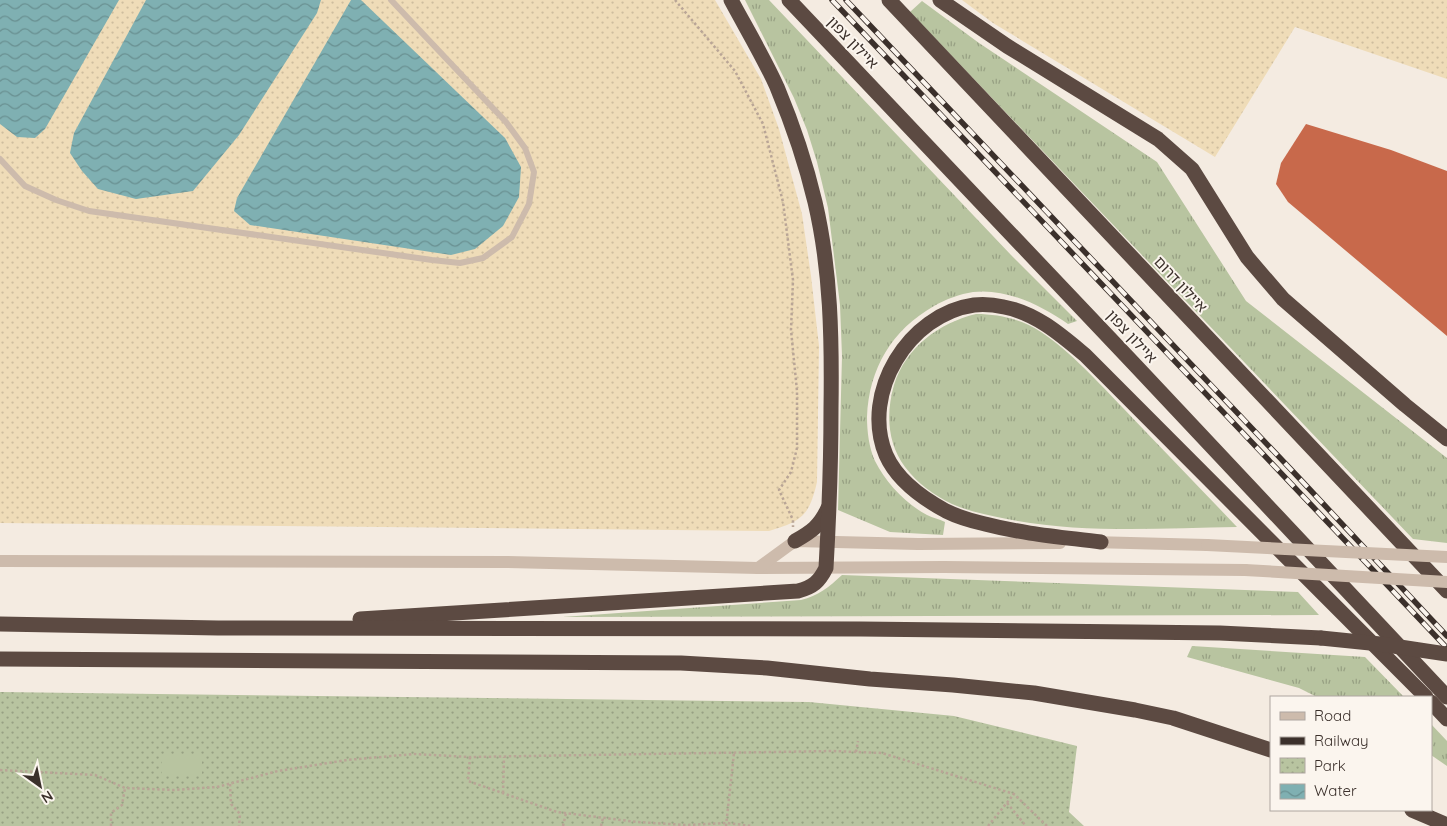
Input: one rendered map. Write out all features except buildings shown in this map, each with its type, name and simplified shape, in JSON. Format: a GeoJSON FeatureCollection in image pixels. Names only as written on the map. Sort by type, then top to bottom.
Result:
{"type":"FeatureCollection","features":[{"type":"Feature","properties":{"kind":"highway"},"geometry":{"type":"LineString","coordinates":[[218,628],[798,591],[807,588],[821,578],[826,568],[830,505],[832,349],[822,243],[815,201],[800,152],[776,86],[731,0]]}},
{"type":"Feature","properties":{"kind":"highway","name":"איילון צפון"},"geometry":{"type":"LineString","coordinates":[[789,0],[1447,697]]}},
{"type":"Feature","properties":{"kind":"highway","name":"איילון דרום"},"geometry":{"type":"LineString","coordinates":[[889,0],[1447,591]]}},
{"type":"Feature","properties":{"kind":"highway"},"geometry":{"type":"LineString","coordinates":[[940,0],[1007,46],[1158,138],[1192,169],[1247,256],[1283,298],[1405,405],[1447,439]]}},
{"type":"Feature","properties":{"kind":"highway"},"geometry":{"type":"LineString","coordinates":[[1101,542],[1011,531],[962,518],[947,512],[922,497],[903,480],[893,467],[884,447],[880,424],[882,393],[892,366],[905,346],[923,328],[948,313],[961,308],[987,305],[1017,310],[1061,335],[1085,355],[1425,696]]}},
{"type":"Feature","properties":{"kind":"highway"},"geometry":{"type":"LineString","coordinates":[[795,541],[812,531],[823,520],[830,505]]}},
{"type":"Feature","properties":{"kind":"highway"},"geometry":{"type":"LineString","coordinates":[[0,624],[218,628],[1220,633],[1321,638],[1447,654]]}},
{"type":"Feature","properties":{"kind":"highway"},"geometry":{"type":"LineString","coordinates":[[0,660],[681,663],[766,668],[1034,693],[1173,718],[1270,750]]}},
{"type":"Feature","properties":{"kind":"highway"},"geometry":{"type":"LineString","coordinates":[[0,668],[318,661]]}},
{"type":"Feature","properties":{"kind":"highway"},"geometry":{"type":"LineString","coordinates":[[1432,703],[1447,719]]}},
{"type":"Feature","properties":{"kind":"highway"},"geometry":{"type":"LineString","coordinates":[[1414,811],[1447,825]]}},
{"type":"Feature","properties":{"kind":"street"},"geometry":{"type":"LineString","coordinates":[[758,568],[795,541],[918,544],[1101,542],[1207,545],[1447,558]]}},
{"type":"Feature","properties":{"kind":"street"},"geometry":{"type":"LineString","coordinates":[[0,561],[498,562],[758,568],[944,567],[1245,570],[1447,582]]}},
{"type":"Feature","properties":{"kind":"lane"},"geometry":{"type":"LineString","coordinates":[[0,159],[26,186],[56,200],[89,211],[432,260],[460,263],[483,258],[512,237],[529,204],[534,172],[525,148],[506,122],[392,0]]}},
{"type":"Feature","properties":{"kind":"path"},"geometry":{"type":"LineString","coordinates":[[675,0],[735,71],[740,80],[763,124],[782,202],[792,280],[791,330],[797,391],[796,448],[791,472],[779,490],[793,520],[795,541]]}},
{"type":"Feature","properties":{"kind":"path"},"geometry":{"type":"LineString","coordinates":[[856,752],[858,741]]}},
{"type":"Feature","properties":{"kind":"path"},"geometry":{"type":"LineString","coordinates":[[727,825],[734,753]]}},
{"type":"Feature","properties":{"kind":"path"},"geometry":{"type":"LineString","coordinates":[[0,770],[95,774],[124,788],[174,790],[217,787],[278,771],[347,760],[414,754],[504,757],[734,753],[882,753],[1014,794],[1047,826]]}},
{"type":"Feature","properties":{"kind":"path"},"geometry":{"type":"LineString","coordinates":[[470,757],[468,781],[557,812],[687,826]]}},
{"type":"Feature","properties":{"kind":"path"},"geometry":{"type":"LineString","coordinates":[[502,793],[504,757]]}},
{"type":"Feature","properties":{"kind":"path"},"geometry":{"type":"LineString","coordinates":[[230,784],[232,804],[240,814],[239,826]]}},
{"type":"Feature","properties":{"kind":"path"},"geometry":{"type":"LineString","coordinates":[[111,826],[112,812],[122,805],[124,788]]}},
{"type":"Feature","properties":{"kind":"path"},"geometry":{"type":"LineString","coordinates":[[988,826],[1014,794]]}},
{"type":"Feature","properties":{"kind":"path"},"geometry":{"type":"LineString","coordinates":[[1007,803],[1026,826]]}},
{"type":"Feature","properties":{"kind":"path"},"geometry":{"type":"LineString","coordinates":[[563,826],[566,813]]}},
{"type":"Feature","properties":{"kind":"path"},"geometry":{"type":"LineString","coordinates":[[601,826],[603,817]]}},
{"type":"Feature","properties":{"kind":"path"},"geometry":{"type":"LineString","coordinates":[[681,826],[752,826]]}},
{"type":"Feature","properties":{"kind":"green space"},"geometry":{"type":"Polygon","coordinates":[[[745,0],[769,0],[1011,255],[1077,321],[1068,324],[1035,305],[1011,296],[986,291],[973,292],[943,301],[919,316],[895,339],[886,352],[872,382],[869,399],[867,422],[871,451],[885,477],[904,499],[927,515],[945,522],[943,535],[890,532],[838,510],[842,356],[840,305],[828,208],[807,130],[794,98],[745,0]]]}},
{"type":"Feature","properties":{"kind":"green space"},"geometry":{"type":"Polygon","coordinates":[[[922,1],[979,43],[1157,162],[1246,301],[1447,458],[1447,543],[1413,539],[910,12],[922,1]]]}},
{"type":"Feature","properties":{"kind":"green space"},"geometry":{"type":"Polygon","coordinates":[[[976,314],[1001,316],[1018,321],[1041,332],[1052,340],[1095,379],[1237,527],[1122,529],[1036,524],[966,509],[952,504],[933,493],[915,478],[899,458],[890,427],[891,396],[899,371],[915,348],[937,330],[962,318],[976,314]]]}},
{"type":"Feature","properties":{"kind":"green space"},"geometry":{"type":"Polygon","coordinates":[[[842,575],[1298,592],[1319,615],[562,617],[801,600],[823,590],[842,575]]]}},
{"type":"Feature","properties":{"kind":"green space"},"geometry":{"type":"Polygon","coordinates":[[[1192,646],[1365,657],[1403,696],[1315,696],[1299,688],[1187,657],[1192,646]]]}},
{"type":"Feature","properties":{"kind":"green space"},"geometry":{"type":"Polygon","coordinates":[[[0,692],[809,702],[954,716],[1077,746],[1069,812],[1084,826],[0,826],[0,692]]]}},
{"type":"Feature","properties":{"kind":"green space"},"geometry":{"type":"Polygon","coordinates":[[[1432,725],[1447,741],[1447,766],[1432,756],[1432,725]]]}},
{"type":"Feature","properties":{"kind":"green space"},"geometry":{"type":"Polygon","coordinates":[[[162,755],[202,755],[202,775],[162,775],[162,755]]]}},
{"type":"Feature","properties":{"kind":"sand"},"geometry":{"type":"Polygon","coordinates":[[[0,0],[715,0],[761,79],[779,129],[802,214],[819,346],[817,482],[807,510],[797,520],[769,531],[0,523],[0,0]]]}},
{"type":"Feature","properties":{"kind":"sand"},"geometry":{"type":"Polygon","coordinates":[[[962,0],[1447,0],[1447,79],[1295,27],[1215,157],[993,23],[962,0]]]}},
{"type":"Feature","properties":{"kind":"water"},"geometry":{"type":"Polygon","coordinates":[[[0,0],[119,0],[45,129],[35,138],[17,137],[0,124],[0,0]]]}},
{"type":"Feature","properties":{"kind":"water"},"geometry":{"type":"Polygon","coordinates":[[[146,0],[321,0],[317,13],[239,135],[193,191],[136,199],[98,189],[82,171],[70,153],[74,133],[146,0]]]}},
{"type":"Feature","properties":{"kind":"water"},"geometry":{"type":"Polygon","coordinates":[[[351,0],[361,0],[505,138],[521,167],[519,197],[503,226],[475,249],[451,255],[250,225],[234,211],[237,198],[351,0]]]}},
{"type":"Feature","properties":{"kind":"railway"},"geometry":{"type":"LineString","coordinates":[[832,0],[1447,648]]}},
{"type":"Feature","properties":{"kind":"railway"},"geometry":{"type":"LineString","coordinates":[[846,0],[1447,636]]}}]}
